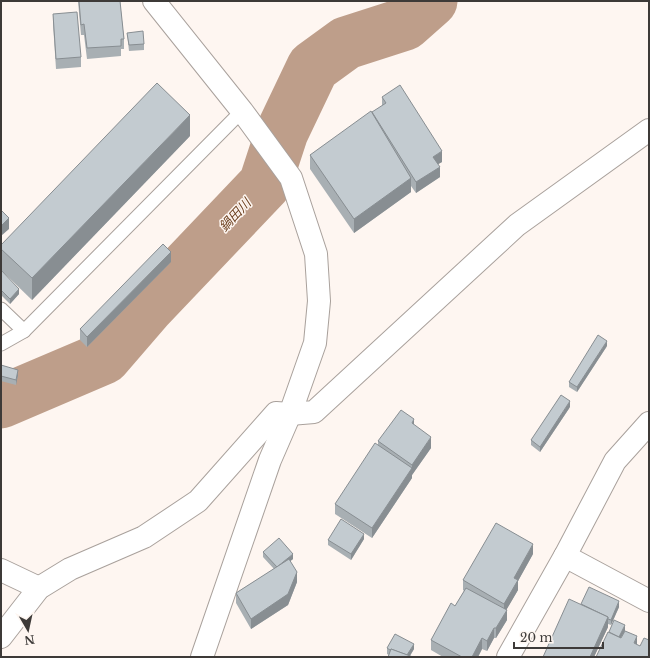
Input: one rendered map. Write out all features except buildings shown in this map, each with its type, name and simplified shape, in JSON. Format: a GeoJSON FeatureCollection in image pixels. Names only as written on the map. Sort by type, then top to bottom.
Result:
{"type":"FeatureCollection","features":[{"type":"Feature","properties":{"kind":"street"},"geometry":{"type":"LineString","coordinates":[[154,1],[242,111],[291,178],[316,254],[319,301],[316,343],[290,414],[270,460],[202,657]]}},
{"type":"Feature","properties":{"kind":"street"},"geometry":{"type":"LineString","coordinates":[[1,637],[39,588],[70,569],[144,536],[198,501],[276,413],[290,414],[314,412],[517,225],[649,130]]}},
{"type":"Feature","properties":{"kind":"street"},"geometry":{"type":"LineString","coordinates":[[508,657],[565,556],[615,461],[649,423]]}},
{"type":"Feature","properties":{"kind":"street"},"geometry":{"type":"LineString","coordinates":[[565,556],[649,601]]}},
{"type":"Feature","properties":{"kind":"street"},"geometry":{"type":"LineString","coordinates":[[1,570],[39,588]]}},
{"type":"Feature","properties":{"kind":"lane"},"geometry":{"type":"LineString","coordinates":[[1,344],[24,331],[242,111]]}},
{"type":"Feature","properties":{"kind":"lane"},"geometry":{"type":"LineString","coordinates":[[1,310],[24,331]]}},
{"type":"Feature","properties":{"kind":"waterway","name":"鍋田川"},"geometry":{"type":"LineString","coordinates":[[1,402],[104,358],[148,307],[265,184],[282,132],[313,67],[346,43],[405,24],[431,1]]}}]}
